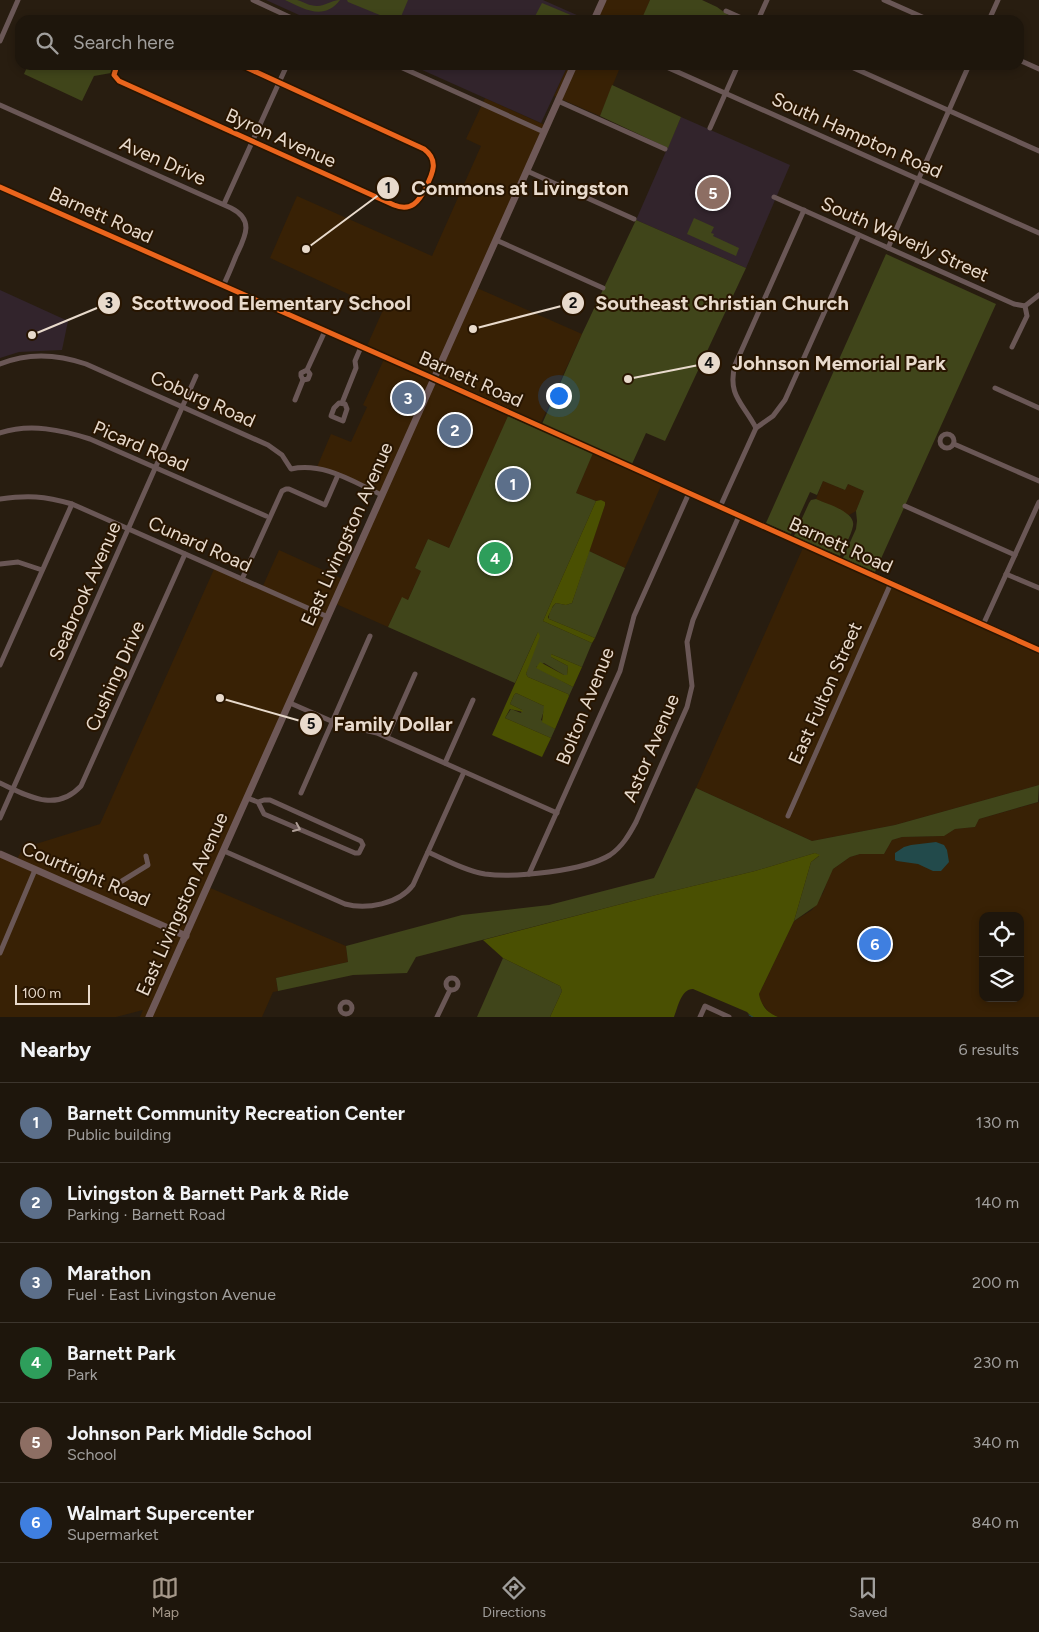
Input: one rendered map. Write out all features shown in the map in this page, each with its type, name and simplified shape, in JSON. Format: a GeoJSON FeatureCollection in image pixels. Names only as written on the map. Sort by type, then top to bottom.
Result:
{"type":"FeatureCollection","features":[{"type":"Feature","properties":{"kind":"main road"},"geometry":{"type":"LineString","coordinates":[[596,15],[603,0]]}},
{"type":"Feature","properties":{"kind":"main road","name":"East Livingston Avenue"},"geometry":{"type":"LineString","coordinates":[[150,1017],[572,70]]}},
{"type":"Feature","properties":{"kind":"main road","name":"Barnett Road"},"geometry":{"type":"LineString","coordinates":[[435,379],[1039,650]]}},
{"type":"Feature","properties":{"kind":"main road","name":"Courtright Road"},"geometry":{"type":"LineString","coordinates":[[0,854],[186,936]]}},
{"type":"Feature","properties":{"kind":"street"},"geometry":{"type":"LineString","coordinates":[[0,41],[18,0]]}},
{"type":"Feature","properties":{"kind":"street"},"geometry":{"type":"LineString","coordinates":[[253,0],[285,15]]}},
{"type":"Feature","properties":{"kind":"street"},"geometry":{"type":"LineString","coordinates":[[760,15],[767,0]]}},
{"type":"Feature","properties":{"kind":"street"},"geometry":{"type":"LineString","coordinates":[[884,0],[918,15]]}},
{"type":"Feature","properties":{"kind":"street"},"geometry":{"type":"LineString","coordinates":[[991,15],[998,0]]}},
{"type":"Feature","properties":{"kind":"street"},"geometry":{"type":"LineString","coordinates":[[726,11],[735,15]]}},
{"type":"Feature","properties":{"kind":"street"},"geometry":{"type":"LineString","coordinates":[[1024,62],[1039,69]]}},
{"type":"Feature","properties":{"kind":"street","name":"Byron Avenue"},"geometry":{"type":"LineString","coordinates":[[116,70],[115,77],[119,81],[399,207],[409,208],[418,202],[433,172],[434,164],[432,157],[424,149],[279,82]]}},
{"type":"Feature","properties":{"kind":"street"},"geometry":{"type":"LineString","coordinates":[[252,70],[279,82]]}},
{"type":"Feature","properties":{"kind":"street"},"geometry":{"type":"LineString","coordinates":[[224,204],[285,70]]}},
{"type":"Feature","properties":{"kind":"street"},"geometry":{"type":"LineString","coordinates":[[407,70],[544,132]]}},
{"type":"Feature","properties":{"kind":"street","name":"South Hampton Road"},"geometry":{"type":"LineString","coordinates":[[673,70],[1039,233]]}},
{"type":"Feature","properties":{"kind":"street"},"geometry":{"type":"LineString","coordinates":[[710,128],[736,70]]}},
{"type":"Feature","properties":{"kind":"street"},"geometry":{"type":"LineString","coordinates":[[858,70],[1039,151]]}},
{"type":"Feature","properties":{"kind":"street"},"geometry":{"type":"LineString","coordinates":[[888,248],[967,70]]}},
{"type":"Feature","properties":{"kind":"street"},"geometry":{"type":"LineString","coordinates":[[558,101],[665,149]]}},
{"type":"Feature","properties":{"kind":"street","name":"Aven Drive"},"geometry":{"type":"LineString","coordinates":[[0,105],[224,204],[241,214],[246,230],[223,286]]}},
{"type":"Feature","properties":{"kind":"street"},"geometry":{"type":"LineString","coordinates":[[527,171],[634,218]]}},
{"type":"Feature","properties":{"kind":"street","name":"Barnett Road"},"geometry":{"type":"LineString","coordinates":[[0,187],[435,379]]}},
{"type":"Feature","properties":{"kind":"street","name":"South Waverly Street"},"geometry":{"type":"LineString","coordinates":[[774,197],[1014,304],[1025,306]]}},
{"type":"Feature","properties":{"kind":"street"},"geometry":{"type":"LineString","coordinates":[[756,428],[733,390],[731,378],[735,365],[804,210]]}},
{"type":"Feature","properties":{"kind":"street"},"geometry":{"type":"LineString","coordinates":[[720,507],[756,428],[773,416],[785,400],[860,235]]}},
{"type":"Feature","properties":{"kind":"street"},"geometry":{"type":"LineString","coordinates":[[496,240],[603,288]]}},
{"type":"Feature","properties":{"kind":"street"},"geometry":{"type":"LineString","coordinates":[[1012,347],[1027,316],[1025,306],[1039,295]]}},
{"type":"Feature","properties":{"kind":"street"},"geometry":{"type":"LineString","coordinates":[[295,400],[304,380],[301,373],[308,370],[325,331]]}},
{"type":"Feature","properties":{"kind":"street"},"geometry":{"type":"LineString","coordinates":[[342,403],[356,368],[355,360],[361,347]]}},
{"type":"Feature","properties":{"kind":"street","name":"Coburg Road"},"geometry":{"type":"LineString","coordinates":[[0,364],[32,356],[55,356],[74,360],[275,449],[287,461],[292,470],[310,467],[325,470],[382,495]]}},
{"type":"Feature","properties":{"kind":"street","name":"Seabrook Avenue"},"geometry":{"type":"LineString","coordinates":[[0,818],[196,376]]}},
{"type":"Feature","properties":{"kind":"street"},"geometry":{"type":"LineString","coordinates":[[995,388],[1039,408]]}},
{"type":"Feature","properties":{"kind":"street","name":"Picard Road"},"geometry":{"type":"LineString","coordinates":[[0,433],[29,428],[48,428],[71,433],[90,439],[266,516]]}},
{"type":"Feature","properties":{"kind":"street"},"geometry":{"type":"LineString","coordinates":[[954,444],[1039,481]]}},
{"type":"Feature","properties":{"kind":"street"},"geometry":{"type":"LineString","coordinates":[[242,579],[282,491],[289,489],[325,505],[338,475]]}},
{"type":"Feature","properties":{"kind":"street","name":"Bolton Avenue"},"geometry":{"type":"LineString","coordinates":[[530,874],[620,671],[634,616],[689,493]]}},
{"type":"Feature","properties":{"kind":"street","name":"Cunard Road"},"geometry":{"type":"LineString","coordinates":[[0,498],[21,496],[47,497],[72,504],[328,617]]}},
{"type":"Feature","properties":{"kind":"street"},"geometry":{"type":"LineString","coordinates":[[983,625],[1039,502]]}},
{"type":"Feature","properties":{"kind":"street"},"geometry":{"type":"LineString","coordinates":[[0,665],[72,504]]}},
{"type":"Feature","properties":{"kind":"street"},"geometry":{"type":"LineString","coordinates":[[905,506],[1015,555]]}},
{"type":"Feature","properties":{"kind":"street","name":"Astor Avenue"},"geometry":{"type":"LineString","coordinates":[[530,874],[596,862],[610,855],[628,836],[687,707],[692,686],[687,642],[693,620],[739,516]]}},
{"type":"Feature","properties":{"kind":"street"},"geometry":{"type":"LineString","coordinates":[[1031,519],[1039,522]]}},
{"type":"Feature","properties":{"kind":"street","name":"Cushing Drive"},"geometry":{"type":"LineString","coordinates":[[13,789],[34,798],[48,801],[61,800],[74,794],[81,786],[185,554]]}},
{"type":"Feature","properties":{"kind":"street"},"geometry":{"type":"LineString","coordinates":[[0,564],[18,562],[42,570]]}},
{"type":"Feature","properties":{"kind":"street"},"geometry":{"type":"LineString","coordinates":[[1006,574],[1039,588]]}},
{"type":"Feature","properties":{"kind":"street","name":"East Fulton Street"},"geometry":{"type":"LineString","coordinates":[[788,816],[891,583]]}},
{"type":"Feature","properties":{"kind":"street"},"geometry":{"type":"LineString","coordinates":[[301,793],[370,636]]}},
{"type":"Feature","properties":{"kind":"street"},"geometry":{"type":"LineString","coordinates":[[387,737],[415,674]]}},
{"type":"Feature","properties":{"kind":"street"},"geometry":{"type":"LineString","coordinates":[[445,763],[473,700]]}},
{"type":"Feature","properties":{"kind":"street"},"geometry":{"type":"LineString","coordinates":[[290,702],[344,726],[369,730],[387,737],[557,813]]}},
{"type":"Feature","properties":{"kind":"street"},"geometry":{"type":"LineString","coordinates":[[224,851],[345,904],[361,907],[395,899],[410,889],[464,772]]}},
{"type":"Feature","properties":{"kind":"street"},"geometry":{"type":"LineString","coordinates":[[0,783],[13,789]]}},
{"type":"Feature","properties":{"kind":"street"},"geometry":{"type":"LineString","coordinates":[[248,798],[258,802],[270,800],[353,837],[361,841],[362,849],[359,853],[355,853],[264,814],[258,802]]}},
{"type":"Feature","properties":{"kind":"street"},"geometry":{"type":"LineString","coordinates":[[428,852],[484,874],[508,876],[530,874]]}},
{"type":"Feature","properties":{"kind":"street"},"geometry":{"type":"LineString","coordinates":[[122,881],[148,864],[146,856]]}},
{"type":"Feature","properties":{"kind":"street"},"geometry":{"type":"LineString","coordinates":[[0,953],[35,870]]}},
{"type":"Feature","properties":{"kind":"street"},"geometry":{"type":"LineString","coordinates":[[437,1017],[450,990]]}},
{"type":"Feature","properties":{"kind":"street"},"geometry":{"type":"LineString","coordinates":[[700,1017],[705,1006],[722,1016],[729,1017]]}},
{"type":"Feature","properties":{"kind":"shaded area"},"geometry":{"type":"Polygon","coordinates":[[[266,0],[543,0],[577,15],[299,15],[266,0]]]}},
{"type":"Feature","properties":{"kind":"shaded area"},"geometry":{"type":"Polygon","coordinates":[[[603,0],[650,0],[644,15],[596,15],[603,0]]]}},
{"type":"Feature","properties":{"kind":"shaded area"},"geometry":{"type":"Polygon","coordinates":[[[422,70],[566,70],[541,123],[422,70]]]}},
{"type":"Feature","properties":{"kind":"shaded area"},"geometry":{"type":"Polygon","coordinates":[[[566,70],[619,70],[600,116],[554,96],[566,70]]]}},
{"type":"Feature","properties":{"kind":"shaded area"},"geometry":{"type":"Polygon","coordinates":[[[485,98],[547,126],[477,288],[582,334],[538,429],[508,417],[449,548],[428,539],[415,568],[421,571],[408,600],[402,598],[388,627],[334,603],[208,887],[346,946],[348,962],[276,978],[278,991],[273,992],[262,1017],[140,1017],[143,1010],[116,1017],[0,1017],[0,854],[16,861],[23,848],[100,824],[215,567],[262,588],[279,550],[345,580],[383,495],[317,467],[331,434],[351,442],[367,407],[363,405],[385,357],[366,348],[383,310],[270,258],[297,196],[432,256],[481,146],[466,139],[485,98]]]}},
{"type":"Feature","properties":{"kind":"shaded area"},"geometry":{"type":"Polygon","coordinates":[[[681,117],[790,165],[746,268],[636,220],[681,117]]]}},
{"type":"Feature","properties":{"kind":"shaded area"},"geometry":{"type":"Polygon","coordinates":[[[0,290],[68,321],[62,350],[19,352],[0,358],[0,290]]]}},
{"type":"Feature","properties":{"kind":"shaded area"},"geometry":{"type":"Polygon","coordinates":[[[595,447],[663,481],[625,568],[589,551],[605,505],[601,500],[596,501],[576,493],[595,447]]]}},
{"type":"Feature","properties":{"kind":"shaded area"},"geometry":{"type":"Polygon","coordinates":[[[823,481],[845,490],[848,484],[864,491],[856,511],[849,515],[816,499],[823,481]]]}},
{"type":"Feature","properties":{"kind":"shaded area"},"geometry":{"type":"Polygon","coordinates":[[[806,541],[875,572],[874,575],[1039,650],[1039,785],[895,825],[812,841],[696,788],[806,541]]]}},
{"type":"Feature","properties":{"kind":"shaded area"},"geometry":{"type":"Polygon","coordinates":[[[1039,802],[1039,1017],[778,1017],[770,1014],[761,1002],[759,994],[794,921],[812,910],[823,893],[833,869],[850,857],[860,854],[884,854],[892,840],[902,837],[943,836],[955,829],[975,827],[979,819],[1039,802]]]}},
{"type":"Feature","properties":{"kind":"green space"},"geometry":{"type":"Polygon","coordinates":[[[285,0],[297,0],[317,6],[340,0],[334,6],[321,12],[299,7],[285,0]]]}},
{"type":"Feature","properties":{"kind":"green space"},"geometry":{"type":"Polygon","coordinates":[[[347,0],[408,0],[402,15],[380,15],[347,0]]]}},
{"type":"Feature","properties":{"kind":"green space"},"geometry":{"type":"Polygon","coordinates":[[[650,0],[702,0],[728,15],[643,15],[650,0]]]}},
{"type":"Feature","properties":{"kind":"green space"},"geometry":{"type":"Polygon","coordinates":[[[542,3],[571,15],[536,15],[542,3]]]}},
{"type":"Feature","properties":{"kind":"green space"},"geometry":{"type":"Polygon","coordinates":[[[26,70],[112,70],[111,73],[94,76],[82,101],[24,74],[26,70]]]}},
{"type":"Feature","properties":{"kind":"green space"},"geometry":{"type":"Polygon","coordinates":[[[612,85],[681,117],[668,148],[600,116],[612,85]]]}},
{"type":"Feature","properties":{"kind":"green space"},"geometry":{"type":"Polygon","coordinates":[[[694,218],[714,227],[711,233],[714,234],[713,236],[739,248],[736,256],[687,234],[694,218]]]}},
{"type":"Feature","properties":{"kind":"green space"},"geometry":{"type":"Polygon","coordinates":[[[636,220],[746,268],[665,441],[646,433],[632,464],[542,424],[636,220]]]}},
{"type":"Feature","properties":{"kind":"green space"},"geometry":{"type":"Polygon","coordinates":[[[886,254],[996,304],[875,572],[843,558],[856,529],[856,511],[864,491],[848,484],[845,490],[823,481],[817,495],[810,492],[791,534],[766,523],[886,254]]]}},
{"type":"Feature","properties":{"kind":"green space"},"geometry":{"type":"Polygon","coordinates":[[[508,416],[593,453],[576,493],[596,501],[543,621],[592,643],[582,667],[551,654],[551,657],[568,666],[567,675],[544,663],[536,667],[573,687],[569,696],[528,677],[526,674],[538,632],[515,683],[388,627],[402,597],[408,600],[421,571],[415,568],[428,539],[449,548],[508,416]]]}},
{"type":"Feature","properties":{"kind":"green space"},"geometry":{"type":"Polygon","coordinates":[[[816,499],[840,509],[853,521],[851,534],[840,556],[794,536],[809,503],[811,500],[816,499]]]}},
{"type":"Feature","properties":{"kind":"green space"},"geometry":{"type":"Polygon","coordinates":[[[601,500],[605,502],[605,505],[572,603],[566,605],[556,603],[548,617],[595,638],[592,643],[543,621],[596,501],[601,500]]]}},
{"type":"Feature","properties":{"kind":"green space"},"geometry":{"type":"Polygon","coordinates":[[[589,551],[625,568],[595,638],[549,619],[553,606],[556,603],[566,605],[572,603],[589,551]]]}},
{"type":"Feature","properties":{"kind":"green space"},"geometry":{"type":"Polygon","coordinates":[[[538,632],[540,636],[526,674],[528,677],[569,696],[555,729],[542,722],[544,706],[516,693],[510,704],[523,712],[510,709],[505,718],[551,738],[542,757],[492,735],[538,632]]]}},
{"type":"Feature","properties":{"kind":"green space"},"geometry":{"type":"Polygon","coordinates":[[[551,654],[582,667],[573,687],[536,668],[540,662],[567,675],[568,666],[551,657],[551,654]]]}},
{"type":"Feature","properties":{"kind":"green space"},"geometry":{"type":"Polygon","coordinates":[[[516,693],[545,707],[541,720],[555,729],[551,738],[505,718],[511,709],[521,713],[522,710],[510,704],[516,693]]]}},
{"type":"Feature","properties":{"kind":"green space"},"geometry":{"type":"Polygon","coordinates":[[[1039,785],[1038,802],[979,819],[975,827],[955,829],[944,836],[902,837],[892,840],[884,854],[860,854],[850,857],[833,869],[817,905],[794,921],[811,862],[819,856],[815,853],[755,871],[416,957],[407,973],[353,975],[278,991],[276,978],[348,962],[346,946],[462,915],[549,905],[654,878],[696,788],[812,841],[895,825],[1039,785]]]}},
{"type":"Feature","properties":{"kind":"green space"},"geometry":{"type":"Polygon","coordinates":[[[815,853],[820,855],[811,862],[794,921],[759,994],[765,1008],[778,1017],[752,1017],[747,1012],[693,989],[683,995],[674,1017],[550,1017],[562,991],[560,986],[503,958],[483,940],[755,871],[815,853]]]}},
{"type":"Feature","properties":{"kind":"green space"},"geometry":{"type":"Polygon","coordinates":[[[503,958],[560,986],[562,991],[550,1017],[477,1017],[503,958]]]}},
{"type":"Feature","properties":{"kind":"water"},"geometry":{"type":"Polygon","coordinates":[[[936,842],[944,845],[947,850],[949,862],[941,871],[933,871],[918,864],[895,860],[895,853],[904,847],[936,842]]]}},
{"type":"Feature","properties":{"kind":"waterway"},"geometry":{"type":"LineString","coordinates":[[749,1015],[753,1017]]}},
{"type":"Feature","properties":{"kind":"cycle path"},"geometry":{"type":"LineString","coordinates":[[116,70],[114,75],[119,81],[394,205],[405,207],[417,201],[431,177],[433,167],[432,158],[424,149],[252,70]]}},
{"type":"Feature","properties":{"kind":"cycle path"},"geometry":{"type":"LineString","coordinates":[[0,187],[428,376],[1039,650]]}},
{"type":"Feature","properties":{"kind":"place","name":"Johnson Park Middle School"},"geometry":{"type":"Point","coordinates":[713,193]}},
{"type":"Feature","properties":{"kind":"place","name":"Commons at Livingston"},"geometry":{"type":"Point","coordinates":[306,249]}},
{"type":"Feature","properties":{"kind":"place","name":"Southeast Christian Church"},"geometry":{"type":"Point","coordinates":[473,329]}},
{"type":"Feature","properties":{"kind":"place","name":"Scottwood Elementary School"},"geometry":{"type":"Point","coordinates":[32,335]}},
{"type":"Feature","properties":{"kind":"place","name":"Johnson Memorial Park"},"geometry":{"type":"Point","coordinates":[628,379]}},
{"type":"Feature","properties":{"kind":"place","name":"Marathon"},"geometry":{"type":"Point","coordinates":[408,398]}},
{"type":"Feature","properties":{"kind":"place","name":"Livingston & Barnett Park & Ride"},"geometry":{"type":"Point","coordinates":[455,430]}},
{"type":"Feature","properties":{"kind":"place","name":"Barnett Community Recreation Center"},"geometry":{"type":"Point","coordinates":[513,484]}},
{"type":"Feature","properties":{"kind":"place","name":"Barnett Park"},"geometry":{"type":"Point","coordinates":[495,558]}},
{"type":"Feature","properties":{"kind":"place","name":"Family Dollar"},"geometry":{"type":"Point","coordinates":[220,698]}},
{"type":"Feature","properties":{"kind":"place","name":"Walmart Supercenter"},"geometry":{"type":"Point","coordinates":[875,944]}}]}
